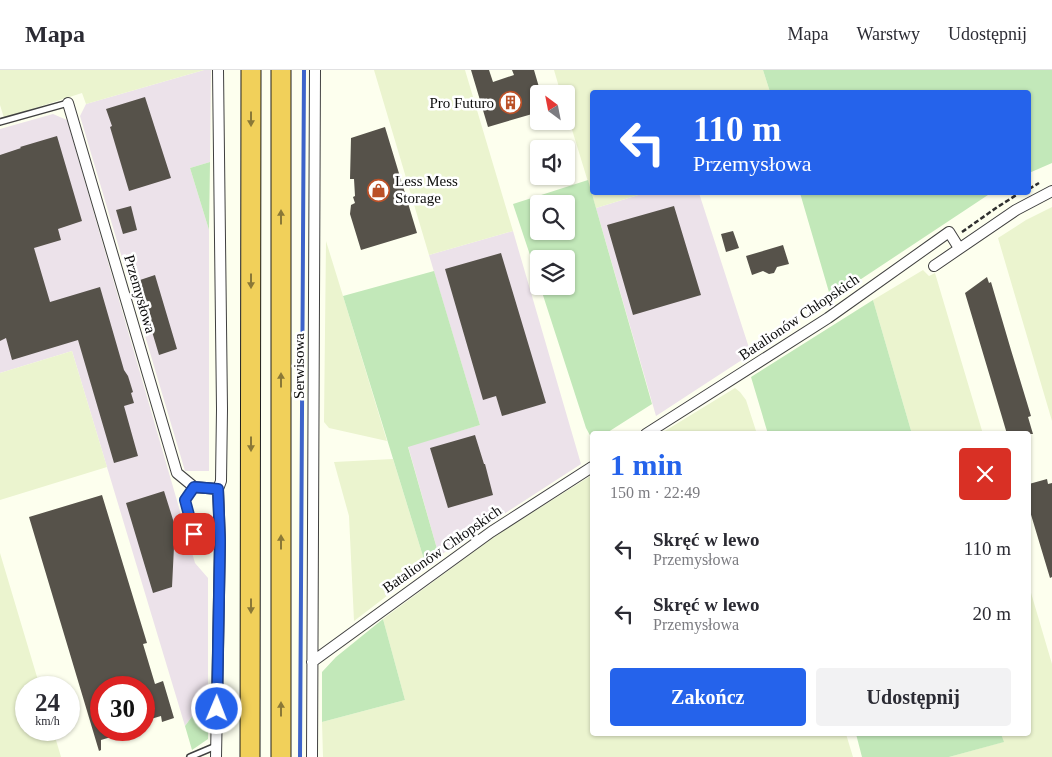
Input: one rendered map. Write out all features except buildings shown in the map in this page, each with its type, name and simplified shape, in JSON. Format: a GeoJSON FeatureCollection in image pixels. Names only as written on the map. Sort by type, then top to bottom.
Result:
{"type":"FeatureCollection","features":[{"type":"Feature","properties":{"kind":"highway"},"geometry":{"type":"LineString","coordinates":[[250,757],[252,70]]}},
{"type":"Feature","properties":{"kind":"highway"},"geometry":{"type":"LineString","coordinates":[[281,70],[281,757]]}},
{"type":"Feature","properties":{"kind":"street"},"geometry":{"type":"LineString","coordinates":[[216,752],[220,541],[218,489],[221,481],[222,409],[218,70]]}},
{"type":"Feature","properties":{"kind":"street","name":"Serwisowa"},"geometry":{"type":"LineString","coordinates":[[312,757],[315,70]]}},
{"type":"Feature","properties":{"kind":"street","name":"Przemysłowa"},"geometry":{"type":"LineString","coordinates":[[68,102],[177,473],[194,487]]}},
{"type":"Feature","properties":{"kind":"street"},"geometry":{"type":"LineString","coordinates":[[934,266],[1016,210],[1052,191]]}},
{"type":"Feature","properties":{"kind":"street","name":"Batalionów Chłopskich"},"geometry":{"type":"LineString","coordinates":[[651,431],[792,342],[949,232],[953,238]]}},
{"type":"Feature","properties":{"kind":"street"},"geometry":{"type":"LineString","coordinates":[[953,238],[960,248]]}},
{"type":"Feature","properties":{"kind":"street","name":"Batalionów Chłopskich"},"geometry":{"type":"LineString","coordinates":[[312,662],[491,532],[590,468]]}},
{"type":"Feature","properties":{"kind":"street"},"geometry":{"type":"LineString","coordinates":[[194,487],[218,489]]}},
{"type":"Feature","properties":{"kind":"lane"},"geometry":{"type":"LineString","coordinates":[[0,122],[68,102]]}},
{"type":"Feature","properties":{"kind":"lane"},"geometry":{"type":"LineString","coordinates":[[194,487],[185,500],[199,552]]}},
{"type":"Feature","properties":{"kind":"lane"},"geometry":{"type":"LineString","coordinates":[[190,757],[216,752]]}},
{"type":"Feature","properties":{"kind":"path"},"geometry":{"type":"LineString","coordinates":[[953,238],[1016,195]]}},
{"type":"Feature","properties":{"kind":"shaded area"},"geometry":{"type":"Polygon","coordinates":[[[204,70],[211,70],[210,162],[190,168],[209,230],[209,471],[185,471],[80,116],[86,104],[204,70]]]}},
{"type":"Feature","properties":{"kind":"shaded area"},"geometry":{"type":"Polygon","coordinates":[[[53,114],[67,120],[195,563],[208,578],[208,695],[185,726],[72,351],[0,373],[0,129],[53,114]]]}},
{"type":"Feature","properties":{"kind":"shaded area"},"geometry":{"type":"Polygon","coordinates":[[[638,195],[700,195],[751,354],[656,416],[596,208],[638,195]]]}},
{"type":"Feature","properties":{"kind":"shaded area"},"geometry":{"type":"Polygon","coordinates":[[[513,231],[530,295],[532,295],[581,464],[439,556],[408,446],[480,425],[429,255],[513,231]]]}},
{"type":"Feature","properties":{"kind":"green space"},"geometry":{"type":"Polygon","coordinates":[[[0,70],[204,70],[86,104],[82,93],[4,118],[0,105],[0,70]]]}},
{"type":"Feature","properties":{"kind":"green space"},"geometry":{"type":"Polygon","coordinates":[[[374,70],[465,70],[513,231],[429,255],[374,70]]]}},
{"type":"Feature","properties":{"kind":"green space"},"geometry":{"type":"Polygon","coordinates":[[[554,70],[763,70],[769,90],[590,90],[590,188],[572,130],[575,130],[575,85],[558,85],[554,70]]]}},
{"type":"Feature","properties":{"kind":"green space"},"geometry":{"type":"Polygon","coordinates":[[[763,70],[1052,70],[1052,163],[1031,172],[1031,90],[769,90],[763,70]]]}},
{"type":"Feature","properties":{"kind":"green space"},"geometry":{"type":"Polygon","coordinates":[[[210,162],[209,230],[190,168],[210,162]]]}},
{"type":"Feature","properties":{"kind":"green space"},"geometry":{"type":"Polygon","coordinates":[[[588,180],[590,195],[592,195],[652,404],[610,431],[590,431],[590,435],[543,295],[575,295],[575,250],[530,250],[530,255],[513,204],[530,199],[530,240],[575,240],[575,195],[541,195],[588,180]]]}},
{"type":"Feature","properties":{"kind":"green space"},"geometry":{"type":"Polygon","coordinates":[[[592,195],[638,195],[596,208],[592,195]]]}},
{"type":"Feature","properties":{"kind":"green space"},"geometry":{"type":"Polygon","coordinates":[[[801,195],[988,195],[831,299],[801,195]]]}},
{"type":"Feature","properties":{"kind":"green space"},"geometry":{"type":"Polygon","coordinates":[[[1052,207],[1052,421],[998,238],[1026,220],[1052,207]]]}},
{"type":"Feature","properties":{"kind":"green space"},"geometry":{"type":"Polygon","coordinates":[[[326,241],[387,441],[329,428],[324,422],[326,241]]]}},
{"type":"Feature","properties":{"kind":"green space"},"geometry":{"type":"Polygon","coordinates":[[[923,270],[929,276],[935,273],[982,431],[911,431],[873,300],[923,270]]]}},
{"type":"Feature","properties":{"kind":"green space"},"geometry":{"type":"Polygon","coordinates":[[[434,271],[480,425],[408,447],[439,556],[426,566],[343,296],[434,271]]]}},
{"type":"Feature","properties":{"kind":"green space"},"geometry":{"type":"Polygon","coordinates":[[[873,300],[911,431],[767,431],[751,377],[873,300]]]}},
{"type":"Feature","properties":{"kind":"green space"},"geometry":{"type":"Polygon","coordinates":[[[72,351],[107,467],[0,500],[0,373],[72,351]]]}},
{"type":"Feature","properties":{"kind":"green space"},"geometry":{"type":"Polygon","coordinates":[[[735,388],[746,400],[756,431],[665,431],[735,388]]]}},
{"type":"Feature","properties":{"kind":"green space"},"geometry":{"type":"Polygon","coordinates":[[[393,459],[426,566],[354,621],[349,516],[334,462],[393,459]]]}},
{"type":"Feature","properties":{"kind":"green space"},"geometry":{"type":"Polygon","coordinates":[[[590,476],[590,736],[847,736],[853,757],[323,757],[322,722],[405,700],[383,619],[495,536],[590,476]]]}},
{"type":"Feature","properties":{"kind":"green space"},"geometry":{"type":"Polygon","coordinates":[[[0,553],[37,676],[15,676],[15,741],[56,741],[61,757],[0,757],[0,553]]]}},
{"type":"Feature","properties":{"kind":"green space"},"geometry":{"type":"Polygon","coordinates":[[[1031,593],[1052,664],[1052,757],[949,757],[1003,742],[1002,736],[1031,736],[1031,593]]]}},
{"type":"Feature","properties":{"kind":"green space"},"geometry":{"type":"Polygon","coordinates":[[[383,619],[405,700],[322,722],[322,672],[336,657],[383,619]]]}},
{"type":"Feature","properties":{"kind":"green space"},"geometry":{"type":"Polygon","coordinates":[[[208,695],[208,739],[192,750],[185,726],[208,695]]]}},
{"type":"Feature","properties":{"kind":"green space"},"geometry":{"type":"Polygon","coordinates":[[[857,736],[1002,736],[1004,742],[949,757],[862,757],[857,736]]]}},
{"type":"Feature","properties":{"kind":"waterway"},"geometry":{"type":"LineString","coordinates":[[300,757],[304,70]]}},
{"type":"Feature","properties":{"kind":"place","name":"Pro Futuro"},"geometry":{"type":"Point","coordinates":[510,103]}},
{"type":"Feature","properties":{"kind":"place","name":"Less Mess Storage"},"geometry":{"type":"Point","coordinates":[379,190]}},
{"type":"Feature","properties":{"kind":"route"},"geometry":{"type":"LineString","coordinates":[[194,534],[185,500],[194,487],[218,489],[220,541],[217,709]]}}]}
